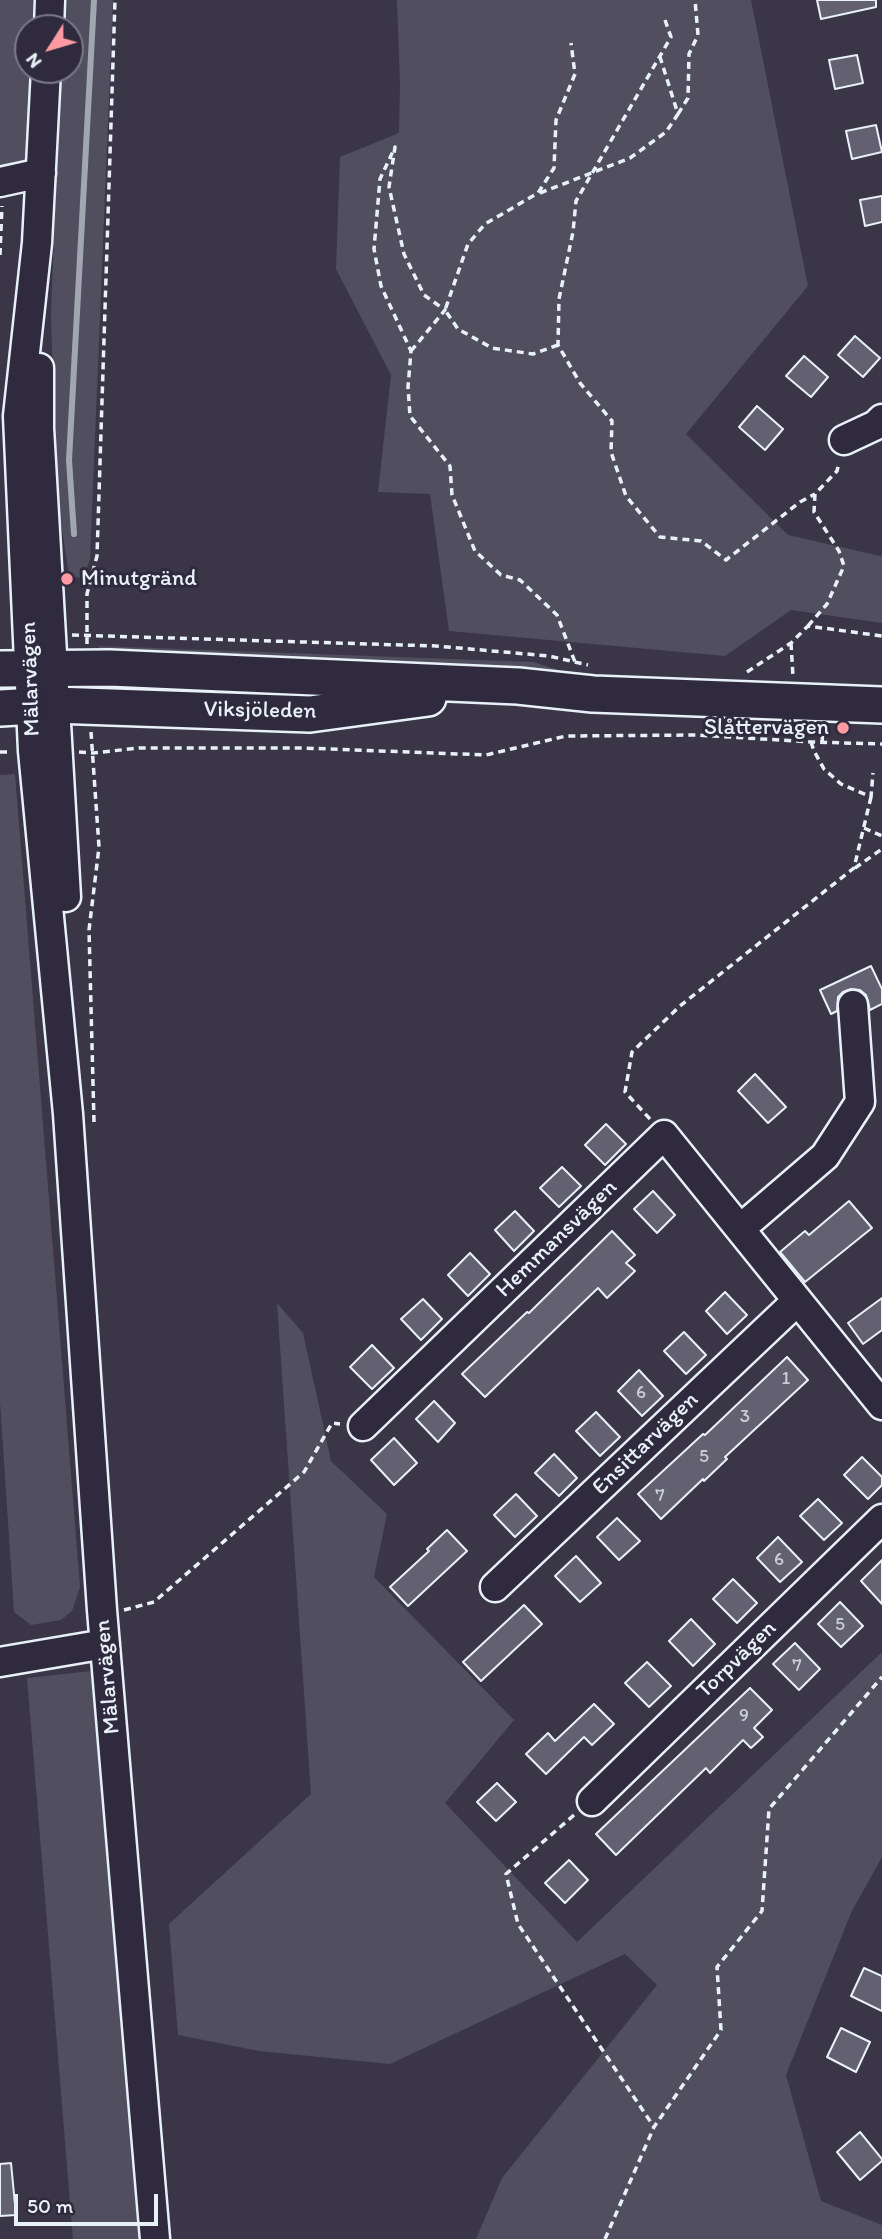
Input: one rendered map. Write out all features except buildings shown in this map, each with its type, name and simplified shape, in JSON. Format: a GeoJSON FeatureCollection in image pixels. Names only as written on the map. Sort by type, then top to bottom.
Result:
{"type":"FeatureCollection","features":[{"type":"Feature","properties":{"kind":"main road","name":"Viksjöleden"},"geometry":{"type":"LineString","coordinates":[[51,662],[518,686],[593,694],[882,705]]}},
{"type":"Feature","properties":{"kind":"main road","name":"Viksjöleden"},"geometry":{"type":"LineString","coordinates":[[44,706],[310,714],[518,686]]}},
{"type":"Feature","properties":{"kind":"street","name":"Mälarvägen"},"geometry":{"type":"LineString","coordinates":[[45,84],[37,243],[39,428],[51,662],[44,706],[45,750],[102,1610],[155,2239]]}},
{"type":"Feature","properties":{"kind":"street"},"geometry":{"type":"LineString","coordinates":[[2,182],[41,173]]}},
{"type":"Feature","properties":{"kind":"street"},"geometry":{"type":"LineString","coordinates":[[844,440],[876,425],[882,419]]}},
{"type":"Feature","properties":{"kind":"street"},"geometry":{"type":"LineString","coordinates":[[740,1229],[825,1156],[860,1102],[853,1005]]}},
{"type":"Feature","properties":{"kind":"street"},"geometry":{"type":"LineString","coordinates":[[664,1135],[797,1300],[873,1376],[882,1405]]}},
{"type":"Feature","properties":{"kind":"street","name":"Hemmansvägen"},"geometry":{"type":"LineString","coordinates":[[363,1426],[664,1135]]}},
{"type":"Feature","properties":{"kind":"street","name":"Ensittarvägen"},"geometry":{"type":"LineString","coordinates":[[495,1587],[797,1300]]}},
{"type":"Feature","properties":{"kind":"street","name":"Torpvägen"},"geometry":{"type":"LineString","coordinates":[[592,1801],[882,1519]]}},
{"type":"Feature","properties":{"kind":"street"},"geometry":{"type":"LineString","coordinates":[[0,1654],[0,1662],[105,1644]]}},
{"type":"Feature","properties":{"kind":"path"},"geometry":{"type":"LineString","coordinates":[[51,662],[87,594],[97,556],[115,0]]}},
{"type":"Feature","properties":{"kind":"path"},"geometry":{"type":"LineString","coordinates":[[411,351],[445,310],[468,244],[485,224],[538,193],[630,158],[666,132],[688,98],[690,54],[698,35],[695,0]]}},
{"type":"Feature","properties":{"kind":"path"},"geometry":{"type":"LineString","coordinates":[[665,20],[671,37],[576,201],[573,232],[559,299],[558,345],[580,383],[612,421],[611,452],[626,496],[660,537],[701,541],[726,561],[800,502],[815,494],[837,471],[844,440]]}},
{"type":"Feature","properties":{"kind":"path"},"geometry":{"type":"LineString","coordinates":[[538,193],[554,168],[556,120],[576,74],[571,43]]}},
{"type":"Feature","properties":{"kind":"path"},"geometry":{"type":"LineString","coordinates":[[660,57],[678,114]]}},
{"type":"Feature","properties":{"kind":"path"},"geometry":{"type":"LineString","coordinates":[[558,345],[533,354],[492,348],[458,329],[445,310],[424,295],[404,254],[389,187],[395,147],[380,179],[374,249],[381,285],[411,351],[408,387],[410,416],[450,466],[452,495],[475,551],[501,575],[520,580],[557,615],[575,662]]}},
{"type":"Feature","properties":{"kind":"path"},"geometry":{"type":"LineString","coordinates":[[0,254],[2,182]]}},
{"type":"Feature","properties":{"kind":"path"},"geometry":{"type":"LineString","coordinates":[[741,677],[791,643],[808,626],[827,604],[844,566],[839,551],[814,512],[815,494]]}},
{"type":"Feature","properties":{"kind":"path"},"geometry":{"type":"LineString","coordinates":[[808,626],[882,636]]}},
{"type":"Feature","properties":{"kind":"path"},"geometry":{"type":"LineString","coordinates":[[791,643],[794,682]]}},
{"type":"Feature","properties":{"kind":"path"},"geometry":{"type":"LineString","coordinates":[[51,662],[436,646],[549,656],[588,664]]}},
{"type":"Feature","properties":{"kind":"path"},"geometry":{"type":"LineString","coordinates":[[44,706],[93,753],[99,847],[89,930],[94,1127]]}},
{"type":"Feature","properties":{"kind":"path"},"geometry":{"type":"LineString","coordinates":[[822,743],[823,727]]}},
{"type":"Feature","properties":{"kind":"path"},"geometry":{"type":"LineString","coordinates":[[0,752],[45,750],[93,753],[139,748],[303,748],[486,755],[566,736],[697,735],[882,744]]}},
{"type":"Feature","properties":{"kind":"path"},"geometry":{"type":"LineString","coordinates":[[849,744],[850,736]]}},
{"type":"Feature","properties":{"kind":"path"},"geometry":{"type":"LineString","coordinates":[[811,742],[824,769],[841,784],[871,797]]}},
{"type":"Feature","properties":{"kind":"path"},"geometry":{"type":"LineString","coordinates":[[854,868],[871,797],[873,773]]}},
{"type":"Feature","properties":{"kind":"path"},"geometry":{"type":"LineString","coordinates":[[864,828],[882,836]]}},
{"type":"Feature","properties":{"kind":"path"},"geometry":{"type":"LineString","coordinates":[[664,1135],[625,1092],[632,1052],[680,1006],[854,868],[882,849]]}},
{"type":"Feature","properties":{"kind":"path"},"geometry":{"type":"LineString","coordinates":[[102,1610],[125,1610],[154,1602],[304,1472],[332,1423]]}},
{"type":"Feature","properties":{"kind":"path"},"geometry":{"type":"LineString","coordinates":[[605,2239],[654,2127],[721,2029],[717,1967],[762,1911],[769,1809],[882,1677]]}},
{"type":"Feature","properties":{"kind":"path"},"geometry":{"type":"LineString","coordinates":[[592,1801],[506,1874],[518,1924],[654,2127]]}},
{"type":"Feature","properties":{"kind":"shaded area"},"geometry":{"type":"Polygon","coordinates":[[[0,0],[39,0],[38,14],[14,14],[14,84],[34,84],[26,165],[0,171],[0,0]]]}},
{"type":"Feature","properties":{"kind":"shaded area"},"geometry":{"type":"Polygon","coordinates":[[[63,0],[113,0],[90,559],[83,579],[69,575],[56,491],[51,315],[59,84],[84,84],[84,14],[62,14],[63,0]]]}},
{"type":"Feature","properties":{"kind":"shaded area"},"geometry":{"type":"Polygon","coordinates":[[[397,0],[751,0],[808,286],[686,434],[788,535],[882,555],[882,623],[791,610],[725,656],[449,631],[430,494],[378,492],[391,375],[336,269],[340,157],[399,133],[397,0]]]}},
{"type":"Feature","properties":{"kind":"shaded area"},"geometry":{"type":"Polygon","coordinates":[[[99,646],[533,662],[584,678],[96,659],[99,646]]]}},
{"type":"Feature","properties":{"kind":"shaded area"},"geometry":{"type":"Polygon","coordinates":[[[15,774],[80,1587],[72,1611],[61,1620],[31,1625],[14,1612],[0,1402],[0,775],[15,774]]]}},
{"type":"Feature","properties":{"kind":"shaded area"},"geometry":{"type":"Polygon","coordinates":[[[277,1303],[303,1333],[331,1461],[387,1514],[374,1577],[514,1720],[445,1803],[577,1942],[882,1652],[882,1857],[851,1913],[786,2075],[821,2201],[882,2225],[882,2239],[476,2239],[502,2178],[657,1985],[625,1954],[390,2064],[259,2051],[178,2035],[169,1924],[311,1794],[277,1303]]]}},
{"type":"Feature","properties":{"kind":"shaded area"},"geometry":{"type":"Polygon","coordinates":[[[91,1671],[139,2239],[73,2239],[27,1678],[91,1671]]]}},
{"type":"Feature","properties":{"kind":"waterway"},"geometry":{"type":"LineString","coordinates":[[74,534],[69,460],[94,0]]}},
{"type":"Feature","properties":{"kind":"place","name":"Minutgränd"},"geometry":{"type":"Point","coordinates":[67,579]}},
{"type":"Feature","properties":{"kind":"place","name":"Slåttervägen"},"geometry":{"type":"Point","coordinates":[843,728]}}]}
